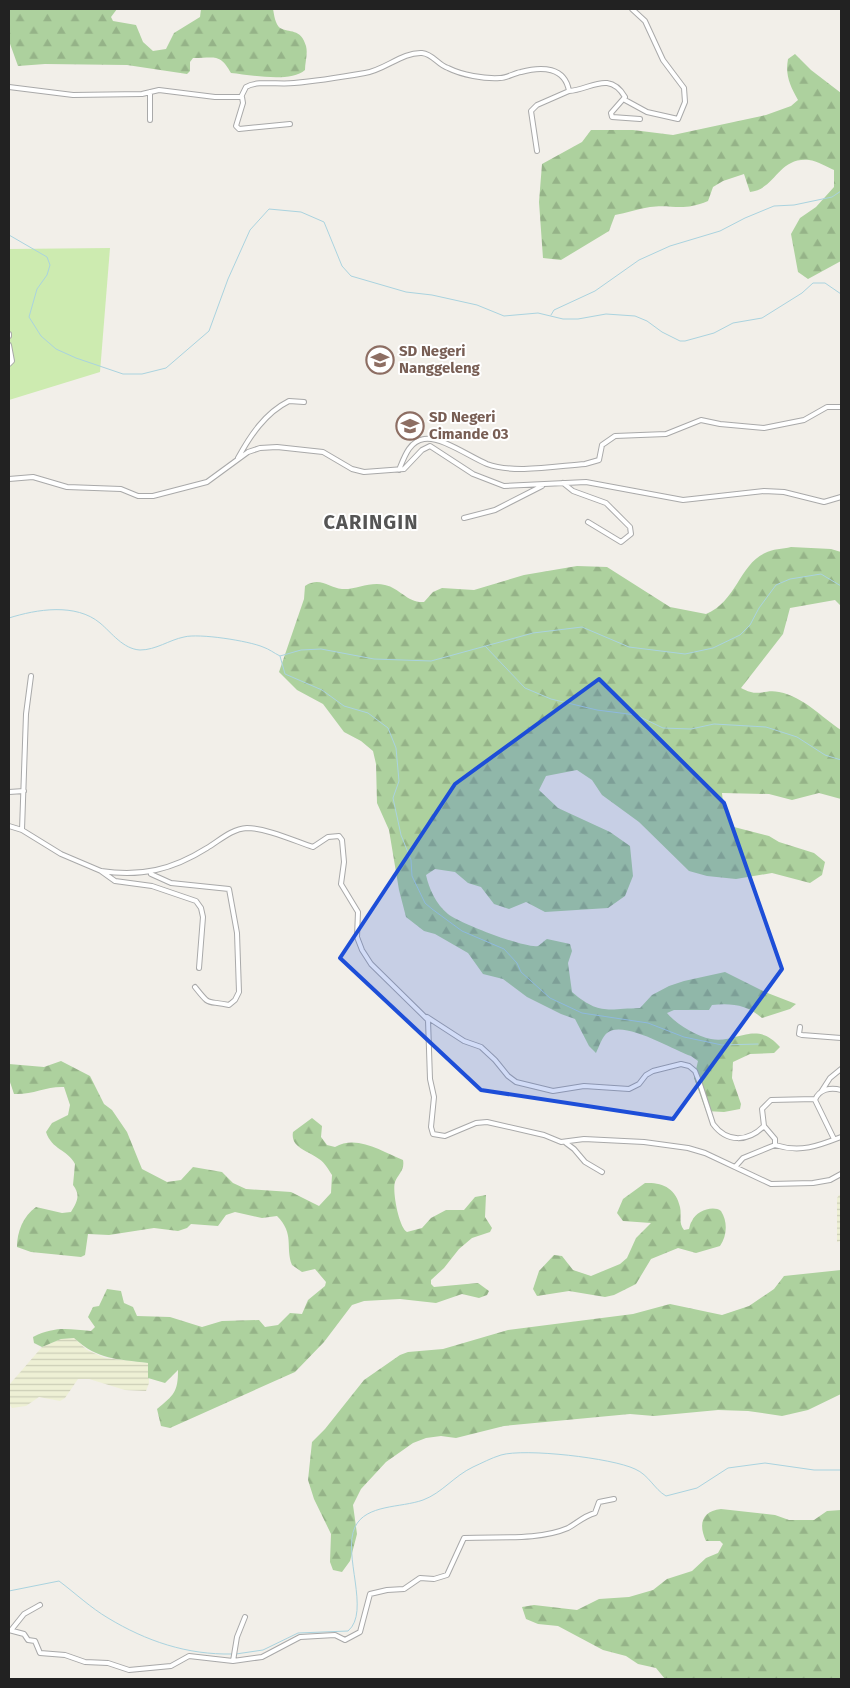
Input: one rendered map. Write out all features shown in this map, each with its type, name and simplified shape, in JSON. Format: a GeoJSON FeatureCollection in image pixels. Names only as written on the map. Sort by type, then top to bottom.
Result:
{"type":"FeatureCollection","features":[{"type":"Feature","properties":{"kind":"street"},"geometry":{"type":"LineString","coordinates":[[536,151],[531,111],[537,104],[568,92],[582,90],[600,82],[623,93],[625,100],[647,112],[678,119],[686,96],[682,83],[656,47],[651,30],[632,9]]}},
{"type":"Feature","properties":{"kind":"street"},"geometry":{"type":"LineString","coordinates":[[290,124],[238,129],[236,126],[243,103],[242,97],[246,88],[253,84],[302,82],[370,72],[408,56],[422,53],[429,54],[447,68],[482,77],[501,78],[530,70],[544,69],[558,72],[566,80],[568,92]]}},
{"type":"Feature","properties":{"kind":"street"},"geometry":{"type":"LineString","coordinates":[[9,87],[73,95],[164,90],[209,96],[242,97]]}},
{"type":"Feature","properties":{"kind":"street"},"geometry":{"type":"LineString","coordinates":[[150,92],[150,120]]}},
{"type":"Feature","properties":{"kind":"street"},"geometry":{"type":"LineString","coordinates":[[625,100],[611,113],[612,117],[640,119]]}},
{"type":"Feature","properties":{"kind":"street"},"geometry":{"type":"LineString","coordinates":[[9,345],[12,361],[9,364]]}},
{"type":"Feature","properties":{"kind":"street"},"geometry":{"type":"LineString","coordinates":[[238,458],[248,438],[268,416],[289,401],[304,402]]}},
{"type":"Feature","properties":{"kind":"street"},"geometry":{"type":"LineString","coordinates":[[399,470],[408,450],[413,444],[423,439],[442,442],[499,468],[586,464],[599,460],[602,444],[615,436],[666,434],[701,420],[720,424],[764,428],[804,420],[827,407],[841,407]]}},
{"type":"Feature","properties":{"kind":"street"},"geometry":{"type":"LineString","coordinates":[[9,479],[33,477],[67,487],[121,489],[146,496],[210,481],[238,458],[260,448],[289,447],[323,452],[352,469],[376,473],[407,467],[422,450],[430,446],[484,480],[504,486],[586,482],[683,500],[764,491],[784,492],[824,502],[841,497]]}},
{"type":"Feature","properties":{"kind":"street"},"geometry":{"type":"LineString","coordinates":[[563,483],[573,490],[606,503],[630,527],[631,534],[621,542],[588,522]]}},
{"type":"Feature","properties":{"kind":"street"},"geometry":{"type":"LineString","coordinates":[[464,518],[494,510],[544,485]]}},
{"type":"Feature","properties":{"kind":"street"},"geometry":{"type":"LineString","coordinates":[[22,830],[26,714],[31,676]]}},
{"type":"Feature","properties":{"kind":"street"},"geometry":{"type":"LineString","coordinates":[[9,792],[24,791]]}},
{"type":"Feature","properties":{"kind":"street"},"geometry":{"type":"LineString","coordinates":[[9,826],[22,830],[70,859],[101,871],[115,880],[152,886],[198,904],[203,917],[199,968]]}},
{"type":"Feature","properties":{"kind":"street"},"geometry":{"type":"LineString","coordinates":[[150,873],[194,856],[224,836],[243,829],[257,829],[313,847],[334,835],[339,836],[342,840],[344,862],[341,884],[358,912],[357,937],[362,950],[371,964],[427,1017],[464,1041],[482,1047],[508,1076],[516,1082],[553,1091],[584,1086],[629,1089],[639,1084],[646,1075],[653,1071],[681,1064],[689,1066],[695,1071],[717,1130],[735,1139],[745,1139],[764,1126]]}},
{"type":"Feature","properties":{"kind":"street"},"geometry":{"type":"LineString","coordinates":[[101,871],[150,873],[171,883],[229,889],[237,933],[238,992],[235,1000],[229,1005],[209,1004],[194,987]]}},
{"type":"Feature","properties":{"kind":"street"},"geometry":{"type":"LineString","coordinates":[[427,1017],[430,1079],[434,1097],[433,1134],[445,1136],[476,1123],[486,1122],[544,1135],[566,1143],[585,1162],[602,1172]]}},
{"type":"Feature","properties":{"kind":"street"},"geometry":{"type":"LineString","coordinates":[[800,1027],[799,1032],[802,1035],[841,1038]]}},
{"type":"Feature","properties":{"kind":"street"},"geometry":{"type":"LineString","coordinates":[[834,1140],[815,1105],[815,1099],[830,1078],[841,1069]]}},
{"type":"Feature","properties":{"kind":"street"},"geometry":{"type":"LineString","coordinates":[[821,1092],[832,1088],[841,1090]]}},
{"type":"Feature","properties":{"kind":"street"},"geometry":{"type":"LineString","coordinates":[[775,1145],[773,1136],[764,1126],[762,1109],[771,1100],[815,1099]]}},
{"type":"Feature","properties":{"kind":"street"},"geometry":{"type":"LineString","coordinates":[[735,1167],[747,1156],[775,1145],[800,1150],[841,1137]]}},
{"type":"Feature","properties":{"kind":"street"},"geometry":{"type":"LineString","coordinates":[[566,1143],[584,1139],[680,1147],[706,1153],[771,1184],[813,1183],[830,1180],[841,1174]]}},
{"type":"Feature","properties":{"kind":"street"},"geometry":{"type":"LineString","coordinates":[[40,1605],[24,1614],[11,1630],[24,1634],[28,1640],[36,1641],[40,1653],[66,1655],[85,1662],[108,1663],[129,1670],[171,1666],[189,1656],[233,1660],[262,1657],[300,1637],[335,1635],[345,1640],[360,1632],[370,1594],[404,1589],[420,1578],[434,1578],[447,1575],[464,1538],[532,1536],[568,1528],[582,1517],[595,1513],[599,1502],[614,1499]]}},
{"type":"Feature","properties":{"kind":"street"},"geometry":{"type":"LineString","coordinates":[[233,1660],[234,1648],[245,1617]]}},
{"type":"Feature","properties":{"kind":"highlighted area"},"geometry":{"type":"Polygon","coordinates":[[[599,679],[724,803],[782,969],[673,1119],[481,1090],[340,958],[455,784],[599,679]]]}},
{"type":"Feature","properties":{"kind":"green space"},"geometry":{"type":"Polygon","coordinates":[[[9,9],[117,9],[111,17],[113,21],[136,25],[143,42],[153,51],[166,49],[174,33],[200,17],[201,9],[273,9],[276,22],[280,28],[298,34],[304,40],[307,52],[305,70],[298,74],[280,77],[231,73],[224,62],[212,57],[193,58],[190,62],[190,71],[187,74],[127,65],[45,64],[18,66],[9,41],[9,9]]]}},
{"type":"Feature","properties":{"kind":"green space"},"geometry":{"type":"Polygon","coordinates":[[[795,54],[811,70],[841,93],[841,261],[808,279],[798,272],[791,234],[800,218],[816,207],[834,187],[834,170],[809,160],[799,160],[790,163],[759,190],[750,192],[744,174],[723,181],[713,187],[708,201],[699,204],[684,207],[650,207],[615,215],[609,231],[561,260],[543,258],[539,202],[542,164],[582,142],[591,130],[633,130],[673,135],[766,115],[791,106],[798,100],[789,80],[787,65],[788,59],[795,54]]]}},
{"type":"Feature","properties":{"kind":"green space"},"geometry":{"type":"Polygon","coordinates":[[[110,248],[100,372],[9,400],[9,249],[110,248]]]}},
{"type":"Feature","properties":{"kind":"green space"},"geometry":{"type":"Polygon","coordinates":[[[791,547],[831,549],[841,552],[841,606],[835,600],[790,608],[783,634],[741,688],[757,693],[774,691],[796,698],[841,730],[841,799],[819,793],[792,800],[769,794],[722,793],[723,803],[734,827],[769,836],[779,842],[814,853],[825,862],[822,875],[810,883],[772,873],[736,879],[707,876],[689,871],[639,822],[602,795],[592,780],[577,770],[546,776],[539,790],[558,808],[610,832],[630,846],[633,876],[625,896],[608,908],[545,912],[526,902],[509,909],[494,904],[481,887],[468,883],[455,872],[435,869],[426,875],[431,891],[440,906],[448,914],[465,923],[520,944],[538,946],[547,939],[570,944],[572,951],[568,963],[572,992],[589,1004],[597,1007],[604,1009],[640,1008],[652,995],[669,986],[725,972],[765,992],[796,1004],[790,1009],[762,1018],[751,1010],[726,1004],[712,1005],[709,1010],[674,1010],[667,1013],[681,1025],[711,1039],[720,1040],[754,1033],[771,1039],[780,1047],[774,1053],[750,1054],[733,1062],[732,1078],[741,1104],[740,1109],[724,1112],[706,1111],[694,1078],[698,1061],[691,1056],[648,1037],[624,1030],[614,1030],[607,1033],[596,1053],[589,1046],[575,1019],[527,997],[503,979],[483,974],[468,953],[435,934],[424,931],[406,917],[399,890],[389,830],[377,803],[376,764],[373,751],[361,741],[344,732],[323,704],[297,690],[279,672],[304,599],[305,586],[310,583],[320,582],[342,589],[379,584],[395,589],[418,602],[424,602],[433,592],[442,588],[474,590],[524,575],[577,566],[607,567],[670,607],[706,614],[724,601],[749,565],[757,558],[771,551],[791,547]]]}},
{"type":"Feature","properties":{"kind":"green space"},"geometry":{"type":"Polygon","coordinates":[[[61,1061],[90,1076],[104,1104],[112,1110],[127,1132],[142,1169],[167,1182],[181,1180],[193,1167],[222,1172],[233,1183],[246,1189],[291,1192],[319,1206],[331,1193],[332,1175],[323,1162],[297,1145],[293,1137],[293,1132],[312,1118],[322,1126],[321,1137],[327,1145],[335,1147],[343,1143],[361,1143],[403,1160],[402,1169],[395,1182],[394,1193],[401,1224],[407,1232],[422,1228],[431,1218],[446,1210],[464,1210],[475,1197],[486,1195],[485,1217],[492,1228],[490,1232],[472,1238],[459,1249],[444,1268],[431,1280],[431,1284],[434,1287],[478,1283],[489,1291],[487,1295],[479,1298],[462,1294],[436,1303],[400,1299],[364,1301],[352,1305],[324,1342],[295,1372],[170,1428],[161,1426],[157,1409],[174,1392],[178,1370],[165,1383],[148,1378],[148,1363],[100,1355],[91,1351],[74,1338],[61,1339],[42,1347],[34,1343],[33,1337],[55,1330],[91,1331],[95,1327],[88,1317],[93,1307],[99,1306],[107,1289],[121,1291],[124,1303],[133,1307],[137,1316],[170,1317],[202,1327],[222,1321],[259,1320],[265,1327],[278,1325],[290,1313],[302,1314],[308,1300],[325,1286],[326,1282],[315,1269],[302,1272],[292,1265],[288,1235],[283,1223],[277,1216],[262,1218],[235,1212],[226,1215],[218,1226],[191,1224],[187,1228],[178,1231],[154,1228],[109,1235],[88,1234],[85,1255],[81,1257],[31,1252],[17,1247],[22,1225],[31,1211],[36,1207],[62,1213],[71,1212],[76,1202],[77,1192],[73,1185],[75,1164],[68,1155],[52,1142],[46,1132],[52,1123],[68,1115],[70,1105],[64,1087],[14,1094],[9,1079],[9,1064],[44,1067],[61,1061]]]}},
{"type":"Feature","properties":{"kind":"green space"},"geometry":{"type":"Polygon","coordinates":[[[645,1183],[662,1185],[672,1191],[678,1200],[684,1230],[689,1229],[697,1214],[709,1209],[721,1211],[726,1229],[720,1246],[696,1253],[678,1248],[651,1259],[636,1284],[614,1295],[605,1297],[569,1291],[537,1296],[533,1289],[539,1271],[554,1255],[562,1256],[573,1270],[591,1276],[620,1264],[627,1258],[636,1238],[651,1223],[623,1221],[617,1213],[623,1199],[645,1183]]]}},
{"type":"Feature","properties":{"kind":"green space"},"geometry":{"type":"Polygon","coordinates":[[[841,1195],[841,1241],[837,1242],[837,1198],[841,1195]]]}},
{"type":"Feature","properties":{"kind":"green space"},"geometry":{"type":"Polygon","coordinates":[[[841,1270],[841,1394],[808,1410],[782,1416],[748,1411],[718,1410],[654,1416],[630,1414],[504,1426],[456,1438],[441,1436],[426,1438],[413,1443],[386,1462],[361,1489],[353,1505],[357,1534],[350,1561],[342,1572],[333,1570],[330,1562],[331,1534],[314,1499],[308,1480],[312,1442],[325,1429],[364,1380],[400,1355],[408,1352],[443,1349],[508,1330],[633,1314],[670,1304],[722,1315],[749,1306],[774,1289],[784,1276],[841,1270]]]}},
{"type":"Feature","properties":{"kind":"green space"},"geometry":{"type":"Polygon","coordinates":[[[74,1338],[87,1350],[105,1358],[148,1363],[149,1383],[146,1391],[125,1390],[89,1379],[78,1379],[65,1398],[60,1401],[39,1397],[26,1406],[12,1408],[9,1404],[9,1385],[42,1347],[61,1339],[74,1338]]]}},
{"type":"Feature","properties":{"kind":"green space"},"geometry":{"type":"Polygon","coordinates":[[[721,1509],[775,1515],[789,1520],[814,1520],[827,1511],[841,1510],[841,1679],[665,1679],[656,1668],[638,1664],[626,1656],[603,1650],[558,1626],[538,1624],[526,1619],[522,1607],[534,1605],[577,1610],[599,1599],[629,1597],[653,1590],[667,1579],[692,1571],[706,1558],[718,1553],[723,1544],[720,1541],[706,1541],[702,1529],[703,1519],[710,1512],[721,1509]]]}},
{"type":"Feature","properties":{"kind":"waterway"},"geometry":{"type":"LineString","coordinates":[[551,315],[554,310],[595,291],[639,260],[670,246],[720,231],[774,206],[794,205],[832,197],[841,191]]}},
{"type":"Feature","properties":{"kind":"waterway"},"geometry":{"type":"LineString","coordinates":[[9,235],[47,257],[50,265],[47,275],[37,289],[29,317],[41,336],[56,349],[123,374],[142,374],[166,368],[209,331],[228,279],[250,230],[269,209],[301,212],[324,222],[342,266],[351,276],[406,292],[432,295],[477,305],[504,316],[538,313],[563,319],[578,319],[606,314],[635,316],[647,321],[662,332],[680,341],[685,341],[714,333],[733,323],[762,318],[802,293],[813,283],[825,283],[841,294]]}},
{"type":"Feature","properties":{"kind":"waterway"},"geometry":{"type":"LineString","coordinates":[[9,618],[44,610],[68,610],[90,617],[100,623],[123,644],[140,650],[146,650],[184,637],[201,636],[247,642],[280,656],[301,650],[321,649],[374,659],[431,661],[533,633],[582,627],[629,647],[685,654],[713,648],[740,635],[750,625],[759,608],[776,585],[790,579],[821,574],[841,586]]}},
{"type":"Feature","properties":{"kind":"waterway"},"geometry":{"type":"LineString","coordinates":[[485,646],[525,688],[551,699],[597,710],[636,715],[663,728],[691,729],[714,724],[766,727],[797,737],[825,755],[841,760]]}},
{"type":"Feature","properties":{"kind":"waterway"},"geometry":{"type":"LineString","coordinates":[[280,656],[285,674],[322,690],[344,706],[368,713],[388,728],[396,748],[399,781],[393,798],[401,835],[411,860],[412,876],[425,903],[432,909],[462,931],[504,949],[517,963],[521,972],[550,998],[582,1013],[648,1023],[684,1037],[722,1045],[758,1044]]}},
{"type":"Feature","properties":{"kind":"waterway"},"geometry":{"type":"LineString","coordinates":[[236,1654],[263,1650],[298,1633],[348,1631],[354,1622],[357,1611],[352,1538],[355,1527],[360,1520],[376,1510],[414,1503],[430,1497],[466,1471],[501,1455],[548,1453],[608,1461],[640,1472],[666,1496],[697,1488],[728,1468],[765,1463],[814,1470],[841,1470]]}},
{"type":"Feature","properties":{"kind":"waterway"},"geometry":{"type":"LineString","coordinates":[[9,1591],[59,1581],[102,1614],[152,1640],[199,1652],[232,1654]]}},
{"type":"Feature","properties":{"kind":"place","name":"SD Negeri Nanggeleng"},"geometry":{"type":"Point","coordinates":[380,360]}},
{"type":"Feature","properties":{"kind":"place","name":"SD Negeri Cimande 03"},"geometry":{"type":"Point","coordinates":[410,426]}},
{"type":"Feature","properties":{"kind":"district","name":"CARINGIN"},"geometry":{"type":"Point","coordinates":[371,522]}}]}
